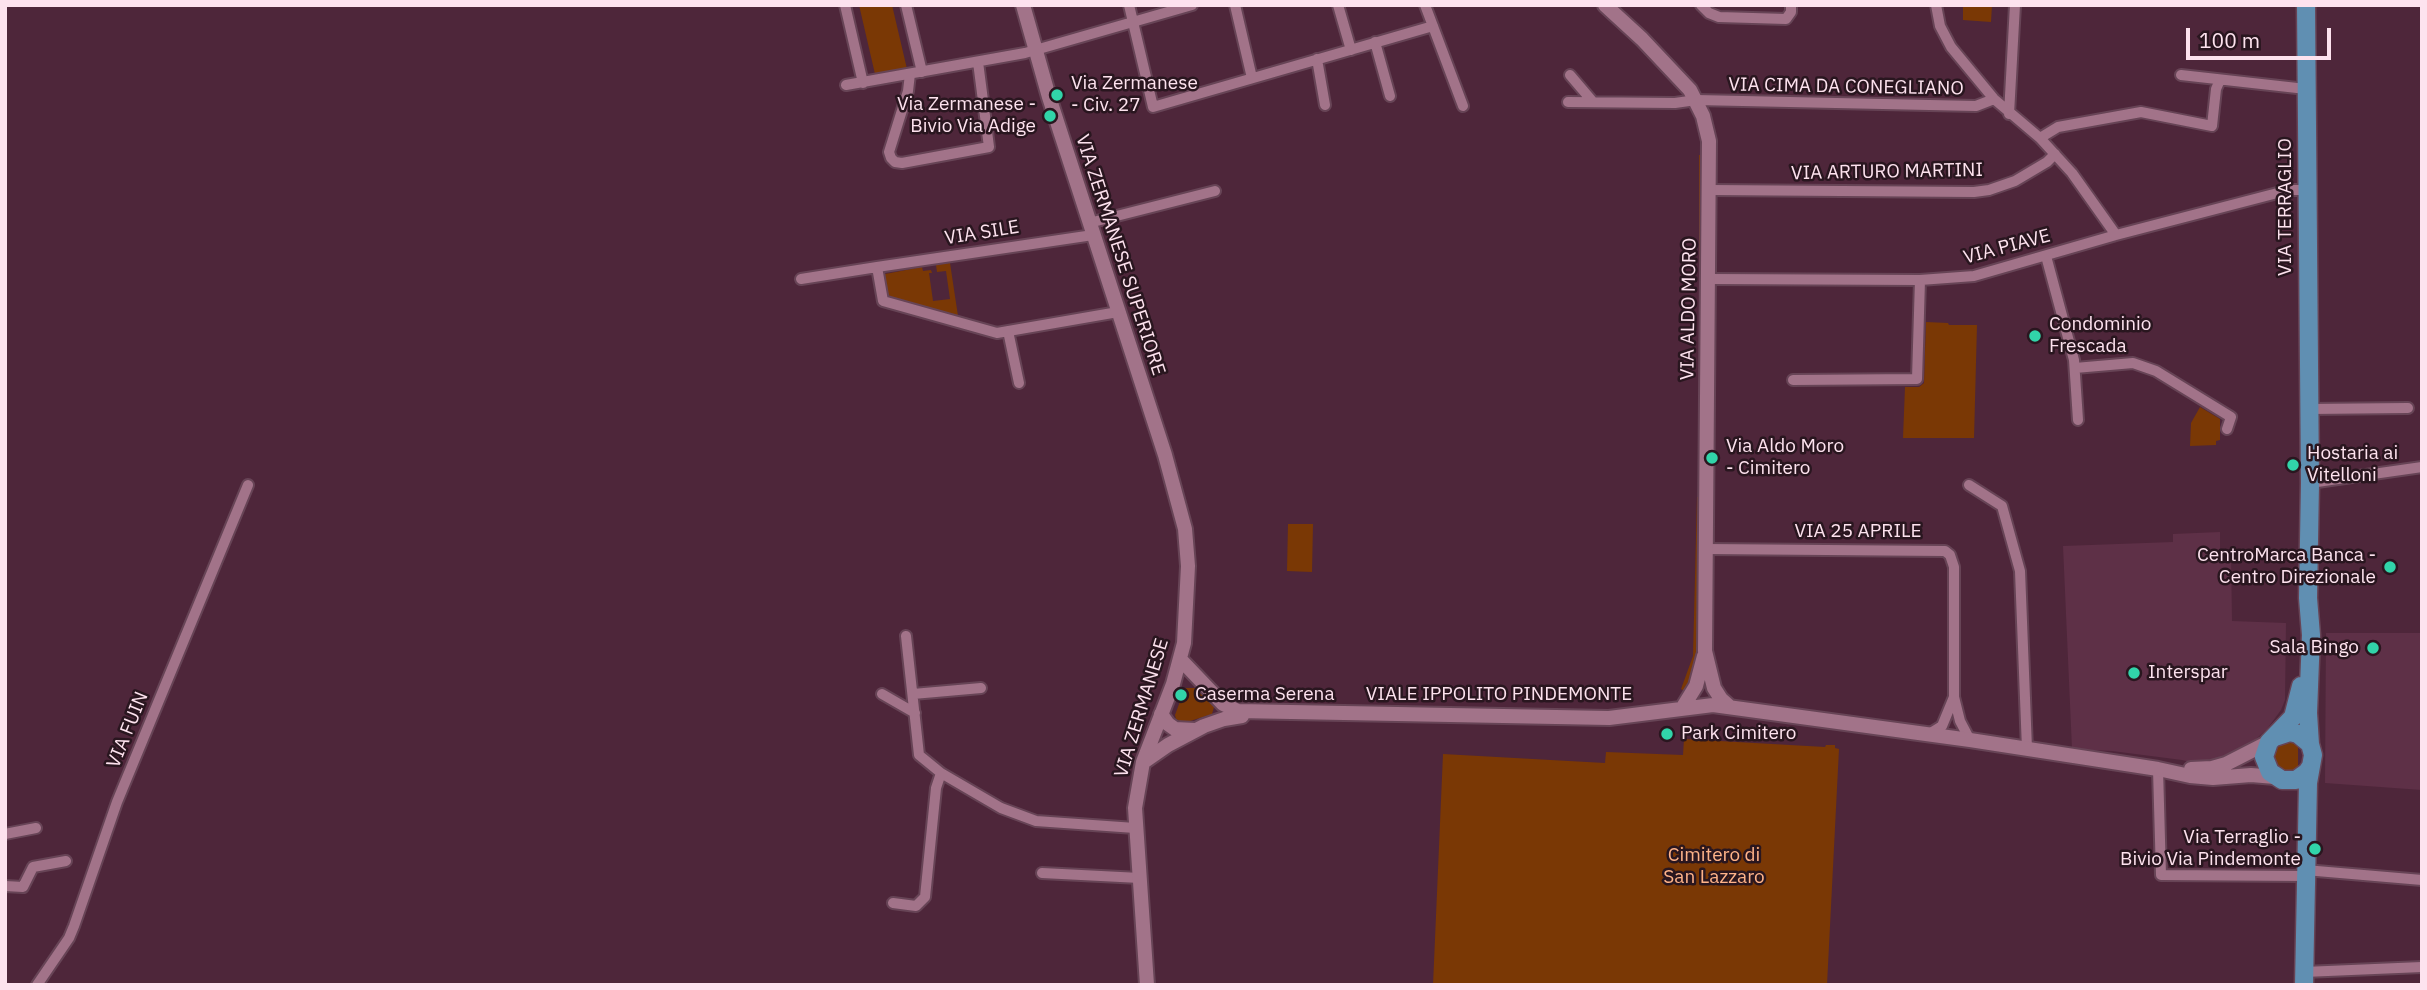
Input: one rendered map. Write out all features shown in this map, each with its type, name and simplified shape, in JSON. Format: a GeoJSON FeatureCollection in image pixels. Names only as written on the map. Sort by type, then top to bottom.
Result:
{"type":"FeatureCollection","features":[{"type":"Feature","properties":{"kind":"main road","name":"VIA TERRAGLIO"},"geometry":{"type":"LineString","coordinates":[[2272,740],[2288,724],[2298,705],[2308,598],[2310,483],[2306,5]]}},
{"type":"Feature","properties":{"kind":"main road","name":"VIA TERRAGLIO"},"geometry":{"type":"LineString","coordinates":[[2308,598],[2311,635],[2309,744]]}},
{"type":"Feature","properties":{"kind":"main road"},"geometry":{"type":"LineString","coordinates":[[2304,978],[2308,783],[2313,755],[2309,744],[2298,734],[2290,732],[2272,740],[2264,757],[2266,765],[2298,798],[2300,839],[2305,867]]}},
{"type":"Feature","properties":{"kind":"main road"},"geometry":{"type":"LineString","coordinates":[[2279,778],[2296,779],[2311,766]]}},
{"type":"Feature","properties":{"kind":"street"},"geometry":{"type":"LineString","coordinates":[[845,5],[863,83]]}},
{"type":"Feature","properties":{"kind":"street"},"geometry":{"type":"LineString","coordinates":[[906,5],[922,72]]}},
{"type":"Feature","properties":{"kind":"street","name":"VIA ZERMANESE SUPERIORE"},"geometry":{"type":"LineString","coordinates":[[1023,5],[1183,516]]}},
{"type":"Feature","properties":{"kind":"street"},"geometry":{"type":"LineString","coordinates":[[1129,5],[1153,107],[1433,26]]}},
{"type":"Feature","properties":{"kind":"street"},"geometry":{"type":"LineString","coordinates":[[846,85],[1035,50],[1192,5]]}},
{"type":"Feature","properties":{"kind":"street"},"geometry":{"type":"LineString","coordinates":[[1236,5],[1252,78]]}},
{"type":"Feature","properties":{"kind":"street"},"geometry":{"type":"LineString","coordinates":[[1338,5],[1351,50]]}},
{"type":"Feature","properties":{"kind":"street"},"geometry":{"type":"LineString","coordinates":[[1425,5],[1463,106]]}},
{"type":"Feature","properties":{"kind":"street","name":"VIA ALDO MORO"},"geometry":{"type":"LineString","coordinates":[[1605,5],[1690,90],[1696,100],[1709,141],[1705,651]]}},
{"type":"Feature","properties":{"kind":"street"},"geometry":{"type":"LineString","coordinates":[[1701,5],[1718,17],[1786,19],[1791,12],[1791,5]]}},
{"type":"Feature","properties":{"kind":"street"},"geometry":{"type":"LineString","coordinates":[[1936,5],[1940,26],[1951,47],[1994,99],[2055,154],[2116,235]]}},
{"type":"Feature","properties":{"kind":"street"},"geometry":{"type":"LineString","coordinates":[[2009,114],[2015,5]]}},
{"type":"Feature","properties":{"kind":"street"},"geometry":{"type":"LineString","coordinates":[[1375,42],[1390,96]]}},
{"type":"Feature","properties":{"kind":"street"},"geometry":{"type":"LineString","coordinates":[[1317,59],[1325,105]]}},
{"type":"Feature","properties":{"kind":"street"},"geometry":{"type":"LineString","coordinates":[[910,74],[908,91],[889,152],[891,158],[902,163],[989,147],[978,62]]}},
{"type":"Feature","properties":{"kind":"street"},"geometry":{"type":"LineString","coordinates":[[1570,75],[1593,102]]}},
{"type":"Feature","properties":{"kind":"street"},"geometry":{"type":"LineString","coordinates":[[2181,75],[2306,89]]}},
{"type":"Feature","properties":{"kind":"street"},"geometry":{"type":"LineString","coordinates":[[2040,138],[2059,127],[2141,112],[2212,126],[2216,89],[2220,80]]}},
{"type":"Feature","properties":{"kind":"street","name":"VIA CIMA DA CONEGLIANO"},"geometry":{"type":"LineString","coordinates":[[1568,102],[1675,103],[1696,100],[1976,106],[1994,99]]}},
{"type":"Feature","properties":{"kind":"street","name":"VIA ARTURO MARTINI"},"geometry":{"type":"LineString","coordinates":[[1710,190],[1974,192],[2015,181],[2048,162],[2055,154]]}},
{"type":"Feature","properties":{"kind":"street","name":"VIA PIAVE"},"geometry":{"type":"LineString","coordinates":[[1709,279],[1920,280],[1975,276],[2116,235],[2289,190],[2307,190]]}},
{"type":"Feature","properties":{"kind":"street","name":"VIA SILE"},"geometry":{"type":"LineString","coordinates":[[801,279],[1091,229],[1215,191]]}},
{"type":"Feature","properties":{"kind":"street"},"geometry":{"type":"LineString","coordinates":[[2046,256],[2074,368],[2078,420]]}},
{"type":"Feature","properties":{"kind":"street"},"geometry":{"type":"LineString","coordinates":[[877,267],[883,301],[997,333],[1118,312]]}},
{"type":"Feature","properties":{"kind":"street"},"geometry":{"type":"LineString","coordinates":[[1793,380],[1917,379],[1920,280]]}},
{"type":"Feature","properties":{"kind":"street"},"geometry":{"type":"LineString","coordinates":[[1008,331],[1019,383]]}},
{"type":"Feature","properties":{"kind":"street"},"geometry":{"type":"LineString","coordinates":[[2074,368],[2133,363],[2156,371],[2231,417],[2227,429]]}},
{"type":"Feature","properties":{"kind":"street"},"geometry":{"type":"LineString","coordinates":[[2309,409],[2408,408]]}},
{"type":"Feature","properties":{"kind":"street"},"geometry":{"type":"LineString","coordinates":[[2310,483],[2422,467]]}},
{"type":"Feature","properties":{"kind":"street","name":"VIA FUIN"},"geometry":{"type":"LineString","coordinates":[[37,985],[69,938],[117,802],[248,485]]}},
{"type":"Feature","properties":{"kind":"street"},"geometry":{"type":"LineString","coordinates":[[1969,485],[2002,506],[2020,571],[2027,749]]}},
{"type":"Feature","properties":{"kind":"street","name":"VIA ZERMANESE"},"geometry":{"type":"LineString","coordinates":[[1147,985],[1135,828],[1136,797],[1143,762],[1181,660],[1188,566],[1183,516]]}},
{"type":"Feature","properties":{"kind":"street","name":"VIA 25 APRILE"},"geometry":{"type":"LineString","coordinates":[[1706,549],[1945,551],[1950,555],[1954,567],[1954,698],[1960,721],[1970,740]]}},
{"type":"Feature","properties":{"kind":"street"},"geometry":{"type":"LineString","coordinates":[[906,636],[919,755],[941,773],[1001,808],[1036,821],[1135,828]]}},
{"type":"Feature","properties":{"kind":"street"},"geometry":{"type":"LineString","coordinates":[[1683,707],[1696,686],[1705,651]]}},
{"type":"Feature","properties":{"kind":"street"},"geometry":{"type":"LineString","coordinates":[[1696,686],[1697,695],[1706,705],[1714,698],[1705,651]]}},
{"type":"Feature","properties":{"kind":"street","name":"VIALE IPPOLITO PINDEMONTE"},"geometry":{"type":"LineString","coordinates":[[1181,660],[1227,707],[1238,711],[1609,718],[1706,705],[1970,740],[2202,777],[2251,775],[2279,778]]}},
{"type":"Feature","properties":{"kind":"street"},"geometry":{"type":"LineString","coordinates":[[913,694],[981,688]]}},
{"type":"Feature","properties":{"kind":"street"},"geometry":{"type":"LineString","coordinates":[[1714,688],[1730,707]]}},
{"type":"Feature","properties":{"kind":"street"},"geometry":{"type":"LineString","coordinates":[[882,694],[915,713]]}},
{"type":"Feature","properties":{"kind":"street","name":"VIA 25 APRILE"},"geometry":{"type":"LineString","coordinates":[[1928,734],[1942,726],[1954,698]]}},
{"type":"Feature","properties":{"kind":"street","name":"VIALE IPPOLITO PINDEMONTE"},"geometry":{"type":"LineString","coordinates":[[1143,762],[1197,730],[1224,719],[1262,713]]}},
{"type":"Feature","properties":{"kind":"street"},"geometry":{"type":"LineString","coordinates":[[1161,714],[1175,729],[1197,730]]}},
{"type":"Feature","properties":{"kind":"street","name":"VIALE IPPOLITO PINDEMONTE"},"geometry":{"type":"LineString","coordinates":[[2158,769],[2212,768],[2237,759],[2272,740]]}},
{"type":"Feature","properties":{"kind":"street"},"geometry":{"type":"LineString","coordinates":[[2158,769],[2161,875],[2305,867],[2422,880]]}},
{"type":"Feature","properties":{"kind":"street"},"geometry":{"type":"LineString","coordinates":[[893,904],[916,906],[926,897],[936,788],[941,773]]}},
{"type":"Feature","properties":{"kind":"street"},"geometry":{"type":"LineString","coordinates":[[5,834],[36,828]]}},
{"type":"Feature","properties":{"kind":"street"},"geometry":{"type":"LineString","coordinates":[[5,886],[23,887],[33,867],[66,861]]}},
{"type":"Feature","properties":{"kind":"street"},"geometry":{"type":"LineString","coordinates":[[1042,873],[1140,878]]}},
{"type":"Feature","properties":{"kind":"street"},"geometry":{"type":"LineString","coordinates":[[2304,978],[2422,967]]}},
{"type":"Feature","properties":{"kind":"shaded area"},"geometry":{"type":"Polygon","coordinates":[[[2220,532],[2220,554],[2231,555],[2232,621],[2286,623],[2285,700],[2281,710],[2267,729],[2246,748],[2227,758],[2198,764],[2112,751],[2072,749],[2063,546],[2173,542],[2173,534],[2220,532]]]}},
{"type":"Feature","properties":{"kind":"shaded area"},"geometry":{"type":"Polygon","coordinates":[[[2326,633],[2422,633],[2422,790],[2325,783],[2326,633]]]}},
{"type":"Feature","properties":{"kind":"green space"},"geometry":{"type":"Polygon","coordinates":[[[859,5],[892,5],[907,69],[875,74],[859,5]]]}},
{"type":"Feature","properties":{"kind":"green space"},"geometry":{"type":"Polygon","coordinates":[[[1963,5],[1992,5],[1991,22],[1963,20],[1963,5]]]}},
{"type":"Feature","properties":{"kind":"green space"},"geometry":{"type":"Polygon","coordinates":[[[1699,155],[1704,155],[1703,300],[1699,301],[1699,155]]]}},
{"type":"Feature","properties":{"kind":"green space"},"geometry":{"type":"Polygon","coordinates":[[[950,263],[958,316],[887,294],[885,274],[922,267],[923,271],[931,270],[932,273],[929,273],[933,301],[950,299],[946,271],[937,272],[936,265],[950,263]]]}},
{"type":"Feature","properties":{"kind":"green space"},"geometry":{"type":"Polygon","coordinates":[[[1926,322],[1977,325],[1974,438],[1903,438],[1905,387],[1919,387],[1924,383],[1926,322]]]}},
{"type":"Feature","properties":{"kind":"green space"},"geometry":{"type":"Polygon","coordinates":[[[2200,407],[2220,419],[2220,440],[2216,441],[2216,445],[2190,446],[2191,423],[2200,407]]]}},
{"type":"Feature","properties":{"kind":"green space"},"geometry":{"type":"Polygon","coordinates":[[[1697,497],[1701,497],[1700,654],[1689,694],[1681,689],[1693,656],[1697,497]]]}},
{"type":"Feature","properties":{"kind":"green space"},"geometry":{"type":"Polygon","coordinates":[[[1288,524],[1313,524],[1312,572],[1287,571],[1288,524]]]}},
{"type":"Feature","properties":{"kind":"green space"},"geometry":{"type":"Polygon","coordinates":[[[1185,688],[1195,688],[1214,707],[1212,714],[1184,723],[1176,719],[1185,688]]]}},
{"type":"Feature","properties":{"kind":"green space","name":"Cimitero di San Lazzaro"},"geometry":{"type":"Polygon","coordinates":[[[1684,739],[1825,747],[1835,745],[1835,748],[1839,749],[1827,985],[1433,985],[1443,754],[1605,763],[1606,752],[1683,755],[1684,739]]]}},
{"type":"Feature","properties":{"kind":"green space"},"geometry":{"type":"Polygon","coordinates":[[[2286,740],[2298,742],[2298,770],[2287,773],[2277,769],[2272,759],[2276,744],[2286,740]]]}},
{"type":"Feature","properties":{"kind":"place","name":"Via Zermanese - Civ. 27"},"geometry":{"type":"Point","coordinates":[1057,95]}},
{"type":"Feature","properties":{"kind":"place","name":"Via Zermanese - Bivio Via Adige"},"geometry":{"type":"Point","coordinates":[1050,116]}},
{"type":"Feature","properties":{"kind":"place","name":"Condominio Frescada"},"geometry":{"type":"Point","coordinates":[2035,336]}},
{"type":"Feature","properties":{"kind":"place","name":"Via Aldo Moro - Cimitero"},"geometry":{"type":"Point","coordinates":[1712,458]}},
{"type":"Feature","properties":{"kind":"place","name":"Hostaria ai Vitelloni"},"geometry":{"type":"Point","coordinates":[2293,465]}},
{"type":"Feature","properties":{"kind":"place","name":"CentroMarca Banca - Centro Direzionale"},"geometry":{"type":"Point","coordinates":[2390,567]}},
{"type":"Feature","properties":{"kind":"place","name":"Sala Bingo"},"geometry":{"type":"Point","coordinates":[2373,648]}},
{"type":"Feature","properties":{"kind":"place","name":"Interspar"},"geometry":{"type":"Point","coordinates":[2134,673]}},
{"type":"Feature","properties":{"kind":"place","name":"Caserma Serena"},"geometry":{"type":"Point","coordinates":[1181,695]}},
{"type":"Feature","properties":{"kind":"place","name":"Park Cimitero"},"geometry":{"type":"Point","coordinates":[1667,734]}},
{"type":"Feature","properties":{"kind":"place","name":"Via Terraglio - Bivio Via Pindemonte"},"geometry":{"type":"Point","coordinates":[2315,849]}}]}
